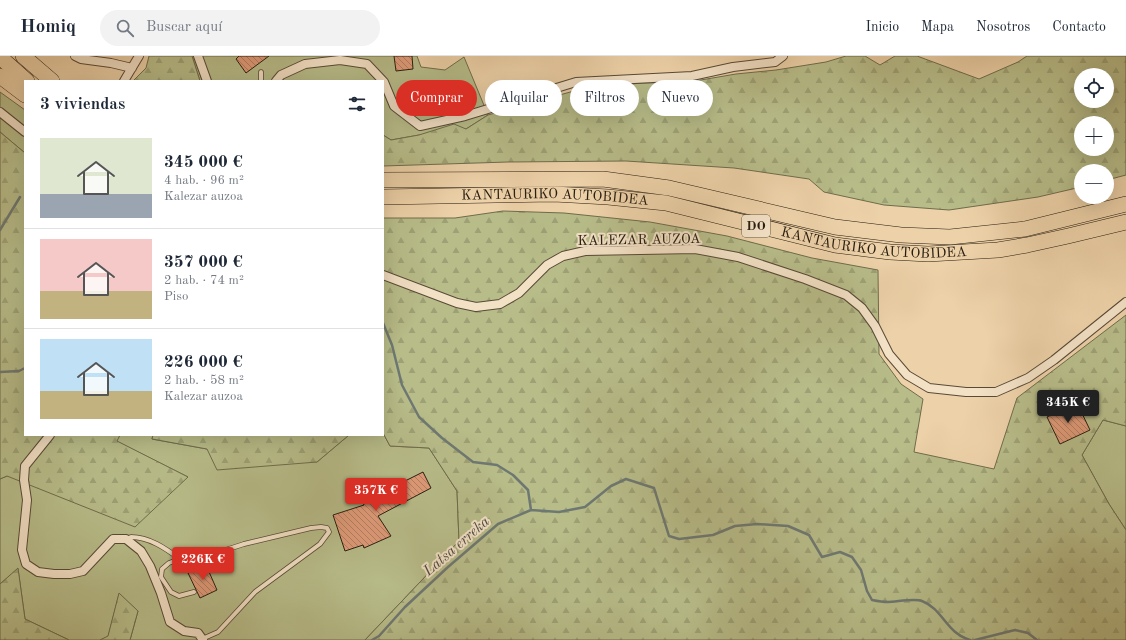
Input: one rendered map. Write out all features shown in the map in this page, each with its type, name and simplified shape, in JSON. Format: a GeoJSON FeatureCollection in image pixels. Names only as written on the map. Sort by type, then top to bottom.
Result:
{"type":"FeatureCollection","features":[{"type":"Feature","properties":{"kind":"highway"},"geometry":{"type":"LineString","coordinates":[[23,56],[51,80]]}},
{"type":"Feature","properties":{"kind":"highway"},"geometry":{"type":"LineString","coordinates":[[0,57],[26,80]]}},
{"type":"Feature","properties":{"kind":"highway"},"geometry":{"type":"LineString","coordinates":[[0,76],[24,94]]}},
{"type":"Feature","properties":{"kind":"highway","name":"KANTAURIKO AUTOBIDEA"},"geometry":{"type":"LineString","coordinates":[[384,180],[603,179],[669,188],[835,227],[901,235],[950,237],[1024,229],[1126,204]]}},
{"type":"Feature","properties":{"kind":"highway","name":"KANTAURIKO AUTOBIDEA"},"geometry":{"type":"LineString","coordinates":[[384,197],[554,194],[608,197],[666,203],[835,245],[890,252],[928,254],[998,250],[1027,245],[1126,222]]}},
{"type":"Feature","properties":{"kind":"street"},"geometry":{"type":"LineString","coordinates":[[75,56],[81,59],[111,63],[132,68]]}},
{"type":"Feature","properties":{"kind":"street"},"geometry":{"type":"LineString","coordinates":[[125,80],[139,56]]}},
{"type":"Feature","properties":{"kind":"street"},"geometry":{"type":"LineString","coordinates":[[198,56],[207,80]]}},
{"type":"Feature","properties":{"kind":"street"},"geometry":{"type":"LineString","coordinates":[[384,82],[394,106],[420,126],[465,116],[576,82],[692,76],[734,67],[775,62],[783,56]]}},
{"type":"Feature","properties":{"kind":"street"},"geometry":{"type":"LineString","coordinates":[[277,80],[281,75],[305,64],[340,60],[367,64],[382,80]]}},
{"type":"Feature","properties":{"kind":"street"},"geometry":{"type":"LineString","coordinates":[[0,112],[24,131]]}},
{"type":"Feature","properties":{"kind":"street","name":"KALEZAR AUZOA"},"geometry":{"type":"LineString","coordinates":[[384,275],[457,303],[476,307],[500,304],[519,293],[547,265],[563,256],[585,251],[695,249],[738,257],[805,279],[846,295],[862,308],[875,326],[889,354],[907,375],[929,388],[966,392],[996,392],[1028,378],[1054,360],[1126,302]]}},
{"type":"Feature","properties":{"kind":"street"},"geometry":{"type":"LineString","coordinates":[[49,436],[25,466],[24,480],[27,500],[22,550],[26,564],[38,572],[54,574],[70,574],[83,571],[114,539],[126,539],[141,551],[150,566],[161,593],[170,622],[184,631],[198,633],[203,639]]}},
{"type":"Feature","properties":{"kind":"lane"},"geometry":{"type":"LineString","coordinates":[[261,72],[261,80]]}},
{"type":"Feature","properties":{"kind":"lane"},"geometry":{"type":"LineString","coordinates":[[194,592],[179,596],[171,592],[161,577],[162,569],[169,563],[204,557],[244,544],[312,528],[327,528],[329,532],[320,544],[255,592],[218,632],[203,639]]}},
{"type":"Feature","properties":{"kind":"lane"},"geometry":{"type":"LineString","coordinates":[[126,539],[130,537],[146,539],[154,542],[180,560]]}},
{"type":"Feature","properties":{"kind":"green space"},"geometry":{"type":"Polygon","coordinates":[[[149,56],[192,56],[200,80],[134,80],[146,68],[149,56]]]}},
{"type":"Feature","properties":{"kind":"green space"},"geometry":{"type":"Polygon","coordinates":[[[192,56],[417,56],[421,67],[445,70],[464,57],[474,80],[396,80],[396,116],[477,116],[477,88],[485,108],[485,116],[486,116],[466,129],[391,140],[384,136],[384,80],[200,80],[192,56]]]}},
{"type":"Feature","properties":{"kind":"green space"},"geometry":{"type":"Polygon","coordinates":[[[846,56],[865,56],[880,65],[895,56],[917,56],[979,79],[1018,62],[1027,56],[1126,56],[1126,175],[1114,178],[1114,164],[1074,164],[1074,189],[1038,197],[949,210],[884,205],[824,192],[809,179],[734,168],[626,161],[508,162],[384,166],[384,136],[391,140],[419,135],[454,124],[466,129],[486,116],[562,116],[562,94],[570,92],[570,116],[639,116],[639,83],[647,83],[647,116],[713,116],[713,80],[701,80],[736,74],[776,70],[826,62],[846,56]]]}},
{"type":"Feature","properties":{"kind":"green space"},"geometry":{"type":"Polygon","coordinates":[[[0,92],[24,109],[24,152],[0,132],[0,92]]]}},
{"type":"Feature","properties":{"kind":"green space"},"geometry":{"type":"Polygon","coordinates":[[[0,132],[24,152],[24,436],[120,436],[117,441],[188,477],[135,527],[7,476],[0,479],[0,132]]]}},
{"type":"Feature","properties":{"kind":"green space"},"geometry":{"type":"Polygon","coordinates":[[[503,211],[564,213],[650,222],[727,236],[812,258],[878,270],[879,354],[901,384],[923,399],[914,452],[994,469],[1017,398],[1126,315],[1126,426],[1103,420],[1082,455],[1109,504],[1126,530],[1126,640],[365,640],[459,541],[457,491],[429,448],[390,446],[384,435],[384,218],[455,218],[503,211]]]}},
{"type":"Feature","properties":{"kind":"green space"},"geometry":{"type":"Polygon","coordinates":[[[1103,420],[1126,426],[1126,530],[1109,504],[1082,455],[1103,420]]]}},
{"type":"Feature","properties":{"kind":"green space"},"geometry":{"type":"Polygon","coordinates":[[[384,435],[390,446],[429,448],[457,491],[459,541],[365,640],[130,640],[138,611],[119,594],[108,637],[100,640],[69,640],[25,619],[18,569],[0,584],[0,479],[7,476],[188,477],[116,441],[119,436],[153,436],[152,439],[207,449],[317,462],[348,436],[384,435]]]}},
{"type":"Feature","properties":{"kind":"green space"},"geometry":{"type":"Polygon","coordinates":[[[153,436],[348,436],[317,462],[217,470],[207,449],[152,439],[153,436]]]}},
{"type":"Feature","properties":{"kind":"green space"},"geometry":{"type":"Polygon","coordinates":[[[18,568],[25,619],[69,640],[0,640],[0,584],[18,568]]]}},
{"type":"Feature","properties":{"kind":"green space"},"geometry":{"type":"Polygon","coordinates":[[[119,593],[138,611],[130,640],[100,640],[108,636],[119,593]]]}},
{"type":"Feature","properties":{"kind":"building"},"geometry":{"type":"Polygon","coordinates":[[[239,56],[269,56],[246,73],[236,59],[239,56]]]}},
{"type":"Feature","properties":{"kind":"building"},"geometry":{"type":"Polygon","coordinates":[[[394,56],[412,56],[413,69],[396,71],[394,56]]]}},
{"type":"Feature","properties":{"kind":"building"},"geometry":{"type":"Polygon","coordinates":[[[1077,403],[1090,430],[1060,444],[1047,417],[1077,403]]]}},
{"type":"Feature","properties":{"kind":"building"},"geometry":{"type":"Polygon","coordinates":[[[423,472],[431,488],[378,516],[391,536],[364,548],[363,545],[345,551],[333,515],[364,505],[359,496],[386,482],[389,489],[423,472]]]}},
{"type":"Feature","properties":{"kind":"building"},"geometry":{"type":"Polygon","coordinates":[[[206,565],[217,590],[200,598],[188,573],[206,565]]]}},
{"type":"Feature","properties":{"kind":"waterway"},"geometry":{"type":"LineString","coordinates":[[0,230],[20,197]]}},
{"type":"Feature","properties":{"kind":"waterway"},"geometry":{"type":"LineString","coordinates":[[384,325],[392,345],[402,385],[419,417],[442,438],[473,462],[497,465],[513,475],[528,490],[531,510]]}},
{"type":"Feature","properties":{"kind":"waterway"},"geometry":{"type":"LineString","coordinates":[[0,372],[19,371],[24,368]]}},
{"type":"Feature","properties":{"kind":"waterway","name":"Latsa erreka"},"geometry":{"type":"LineString","coordinates":[[372,640],[379,636],[405,607],[448,567],[498,524],[531,510],[559,512],[585,507],[611,486],[626,479],[654,488],[669,536],[679,539],[713,535],[735,526],[757,524],[788,526],[809,535],[822,557],[840,552],[852,557],[861,570],[867,591],[872,600],[888,602],[910,600],[922,601],[935,609],[955,632],[970,640]]}},
{"type":"Feature","properties":{"kind":"waterway","name":"Latsa erreka"},"geometry":{"type":"LineString","coordinates":[[975,640],[1015,630],[1028,633],[1037,640]]}}]}
